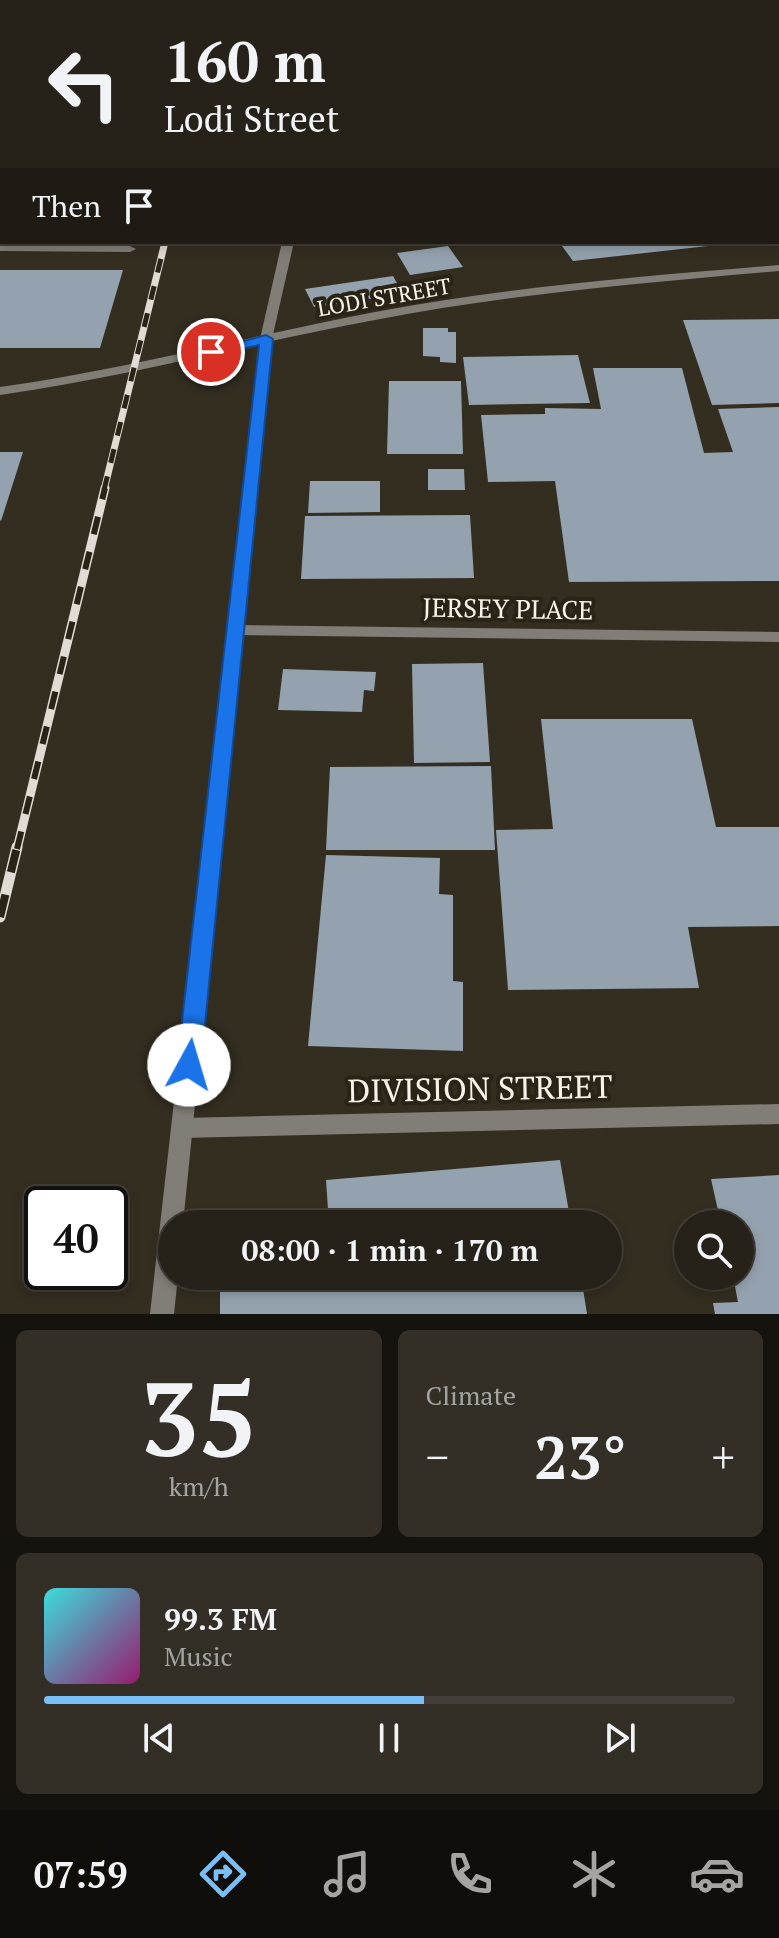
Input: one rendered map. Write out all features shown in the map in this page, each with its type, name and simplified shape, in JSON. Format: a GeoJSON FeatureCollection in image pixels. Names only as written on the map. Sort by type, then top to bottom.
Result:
{"type":"FeatureCollection","features":[{"type":"Feature","properties":{"kind":"street"},"geometry":{"type":"LineString","coordinates":[[162,1314],[266,339],[288,244]]}},
{"type":"Feature","properties":{"kind":"street"},"geometry":{"type":"LineString","coordinates":[[0,248],[130,249]]}},
{"type":"Feature","properties":{"kind":"street","name":"LODI STREET"},"geometry":{"type":"LineString","coordinates":[[0,391],[78,380],[377,316],[635,280],[779,268]]}},
{"type":"Feature","properties":{"kind":"street","name":"JERSEY PLACE"},"geometry":{"type":"LineString","coordinates":[[237,630],[779,637]]}},
{"type":"Feature","properties":{"kind":"street","name":"DIVISION STREET"},"geometry":{"type":"LineString","coordinates":[[182,1128],[779,1114]]}},
{"type":"Feature","properties":{"kind":"building"},"geometry":{"type":"Polygon","coordinates":[[[560,244],[726,244],[573,261],[560,244]]]}},
{"type":"Feature","properties":{"kind":"building"},"geometry":{"type":"Polygon","coordinates":[[[448,246],[463,267],[410,275],[397,253],[448,246]]]}},
{"type":"Feature","properties":{"kind":"building"},"geometry":{"type":"Polygon","coordinates":[[[0,270],[123,270],[100,348],[0,348],[0,270]]]}},
{"type":"Feature","properties":{"kind":"building"},"geometry":{"type":"Polygon","coordinates":[[[393,276],[403,294],[314,307],[305,289],[393,276]]]}},
{"type":"Feature","properties":{"kind":"building"},"geometry":{"type":"Polygon","coordinates":[[[779,319],[779,403],[712,405],[683,320],[779,319]]]}},
{"type":"Feature","properties":{"kind":"building"},"geometry":{"type":"Polygon","coordinates":[[[423,328],[448,328],[448,332],[456,332],[456,363],[440,362],[440,357],[423,356],[423,328]]]}},
{"type":"Feature","properties":{"kind":"building"},"geometry":{"type":"Polygon","coordinates":[[[578,355],[590,403],[469,405],[463,357],[578,355]]]}},
{"type":"Feature","properties":{"kind":"building"},"geometry":{"type":"Polygon","coordinates":[[[593,368],[682,368],[704,453],[733,452],[718,409],[779,407],[779,581],[569,582],[555,481],[488,482],[481,415],[545,414],[545,408],[601,409],[593,368]]]}},
{"type":"Feature","properties":{"kind":"building"},"geometry":{"type":"Polygon","coordinates":[[[389,381],[461,381],[463,454],[387,454],[389,381]]]}},
{"type":"Feature","properties":{"kind":"building"},"geometry":{"type":"Polygon","coordinates":[[[0,452],[23,452],[1,521],[0,520],[0,452]]]}},
{"type":"Feature","properties":{"kind":"building"},"geometry":{"type":"Polygon","coordinates":[[[428,469],[464,469],[465,490],[428,490],[428,469]]]}},
{"type":"Feature","properties":{"kind":"building"},"geometry":{"type":"Polygon","coordinates":[[[310,481],[380,481],[380,512],[308,513],[310,481]]]}},
{"type":"Feature","properties":{"kind":"building"},"geometry":{"type":"Polygon","coordinates":[[[470,515],[474,578],[301,579],[305,516],[470,515]]]}},
{"type":"Feature","properties":{"kind":"building"},"geometry":{"type":"Polygon","coordinates":[[[483,663],[490,762],[414,763],[412,664],[483,663]]]}},
{"type":"Feature","properties":{"kind":"building"},"geometry":{"type":"Polygon","coordinates":[[[283,669],[376,672],[374,691],[364,690],[362,712],[278,710],[283,669]]]}},
{"type":"Feature","properties":{"kind":"building"},"geometry":{"type":"Polygon","coordinates":[[[541,719],[692,719],[716,827],[779,827],[779,926],[688,927],[699,988],[508,990],[496,830],[553,829],[541,719]]]}},
{"type":"Feature","properties":{"kind":"building"},"geometry":{"type":"Polygon","coordinates":[[[491,766],[495,850],[326,850],[330,767],[491,766]]]}},
{"type":"Feature","properties":{"kind":"building"},"geometry":{"type":"Polygon","coordinates":[[[326,855],[440,858],[439,894],[453,895],[453,981],[463,982],[463,1051],[308,1046],[326,855]]]}},
{"type":"Feature","properties":{"kind":"building"},"geometry":{"type":"Polygon","coordinates":[[[560,1160],[569,1210],[328,1210],[326,1180],[560,1160]]]}},
{"type":"Feature","properties":{"kind":"building"},"geometry":{"type":"Polygon","coordinates":[[[779,1175],[779,1314],[715,1314],[713,1303],[738,1302],[736,1290],[754,1290],[754,1210],[718,1210],[711,1179],[779,1175]]]}},
{"type":"Feature","properties":{"kind":"building"},"geometry":{"type":"Polygon","coordinates":[[[220,1290],[583,1290],[587,1314],[220,1314],[220,1290]]]}},
{"type":"Feature","properties":{"kind":"railway"},"geometry":{"type":"LineString","coordinates":[[104,490],[165,244]]}},
{"type":"Feature","properties":{"kind":"railway"},"geometry":{"type":"LineString","coordinates":[[17,849],[105,488]]}},
{"type":"Feature","properties":{"kind":"railway"},"geometry":{"type":"LineString","coordinates":[[0,917],[17,847]]}},
{"type":"Feature","properties":{"kind":"route"},"geometry":{"type":"LineString","coordinates":[[189,1065],[266,339],[211,352]]}}]}
